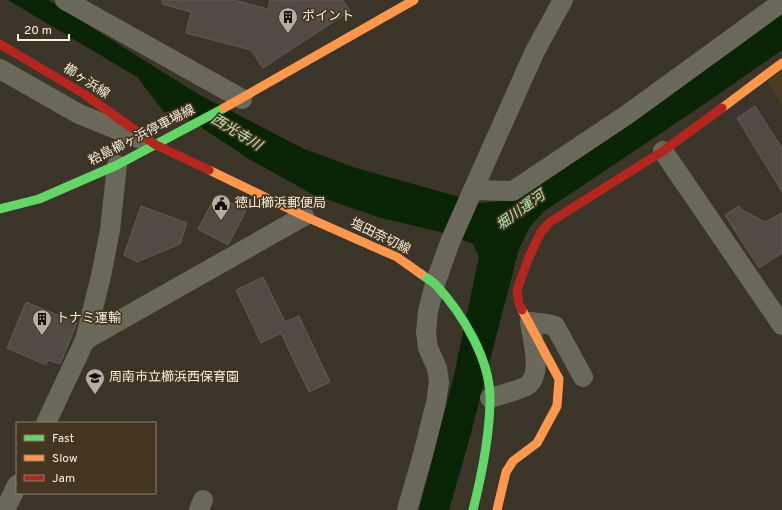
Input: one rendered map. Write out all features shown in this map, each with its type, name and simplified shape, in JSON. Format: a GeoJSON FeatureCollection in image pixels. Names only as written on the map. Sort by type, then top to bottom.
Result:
{"type":"FeatureCollection","features":[{"type":"Feature","properties":{"kind":"street"},"geometry":{"type":"LineString","coordinates":[[65,0],[242,99]]}},
{"type":"Feature","properties":{"kind":"street","name":"粭島櫛ヶ浜停車場線"},"geometry":{"type":"LineString","coordinates":[[0,209],[39,199],[117,166],[242,99],[414,0]]}},
{"type":"Feature","properties":{"kind":"street"},"geometry":{"type":"LineString","coordinates":[[407,510],[436,403],[438,382],[437,368],[428,348],[426,332],[428,311],[435,284],[450,242],[472,190],[536,51],[563,0]]}},
{"type":"Feature","properties":{"kind":"street"},"geometry":{"type":"LineString","coordinates":[[472,190],[513,191],[628,114],[782,2]]}},
{"type":"Feature","properties":{"kind":"street","name":"櫛ヶ浜線"},"geometry":{"type":"LineString","coordinates":[[0,44],[84,94],[156,145]]}},
{"type":"Feature","properties":{"kind":"street"},"geometry":{"type":"LineString","coordinates":[[497,510],[506,472],[513,461],[537,443],[557,406],[559,380],[530,322],[519,304],[517,290],[528,257],[542,232],[550,222],[663,151],[782,63]]}},
{"type":"Feature","properties":{"kind":"street"},"geometry":{"type":"LineString","coordinates":[[0,69],[79,114],[156,145]]}},
{"type":"Feature","properties":{"kind":"street","name":"塩田奈切線"},"geometry":{"type":"LineString","coordinates":[[156,145],[304,216],[397,258],[435,284],[460,315],[470,331],[480,354],[489,390],[486,448],[473,510]]}},
{"type":"Feature","properties":{"kind":"street"},"geometry":{"type":"LineString","coordinates":[[663,151],[782,325]]}},
{"type":"Feature","properties":{"kind":"street"},"geometry":{"type":"LineString","coordinates":[[46,422],[85,340],[101,276],[110,230],[117,166]]}},
{"type":"Feature","properties":{"kind":"street"},"geometry":{"type":"LineString","coordinates":[[85,340],[304,216]]}},
{"type":"Feature","properties":{"kind":"street"},"geometry":{"type":"LineString","coordinates":[[530,322],[555,326],[583,377]]}},
{"type":"Feature","properties":{"kind":"street"},"geometry":{"type":"LineString","coordinates":[[489,390],[527,386],[534,376],[536,363],[530,322]]}},
{"type":"Feature","properties":{"kind":"street"},"geometry":{"type":"LineString","coordinates":[[5,510],[16,487]]}},
{"type":"Feature","properties":{"kind":"shaded area"},"geometry":{"type":"Polygon","coordinates":[[[782,70],[782,106],[767,81],[782,70]]]}},
{"type":"Feature","properties":{"kind":"water"},"geometry":{"type":"Polygon","coordinates":[[[8,0],[48,0],[198,94],[304,149],[356,168],[481,203],[511,200],[590,149],[782,14],[782,50],[703,105],[543,212],[529,228],[519,249],[467,448],[449,510],[419,510],[454,375],[479,257],[473,244],[440,232],[378,217],[314,195],[249,159],[178,112],[164,112],[137,77],[8,0]]]}},
{"type":"Feature","properties":{"kind":"building"},"geometry":{"type":"Polygon","coordinates":[[[162,0],[234,0],[268,9],[270,0],[343,0],[350,11],[263,68],[251,50],[186,33],[191,12],[162,4],[162,0]]]}},
{"type":"Feature","properties":{"kind":"building"},"geometry":{"type":"Polygon","coordinates":[[[755,106],[782,148],[782,192],[737,118],[755,106]]]}},
{"type":"Feature","properties":{"kind":"building"},"geometry":{"type":"Polygon","coordinates":[[[216,195],[246,211],[228,245],[198,229],[216,195]]]}},
{"type":"Feature","properties":{"kind":"building"},"geometry":{"type":"Polygon","coordinates":[[[141,206],[187,223],[180,244],[137,262],[124,255],[141,206]]]}},
{"type":"Feature","properties":{"kind":"building"},"geometry":{"type":"Polygon","coordinates":[[[739,206],[742,210],[765,222],[782,213],[782,253],[759,268],[725,215],[739,206]]]}},
{"type":"Feature","properties":{"kind":"building"},"geometry":{"type":"Polygon","coordinates":[[[263,277],[285,322],[299,316],[330,382],[309,392],[281,333],[261,343],[236,290],[263,277]]]}},
{"type":"Feature","properties":{"kind":"building","name":"トナミ運輸"},"geometry":{"type":"Polygon","coordinates":[[[26,302],[77,323],[60,364],[48,360],[46,365],[7,348],[26,302]]]}},
{"type":"Feature","properties":{"kind":"traffic: fast"},"geometry":{"type":"LineString","coordinates":[[0,209],[39,199],[117,165],[224,108]]}},
{"type":"Feature","properties":{"kind":"traffic: fast"},"geometry":{"type":"LineString","coordinates":[[421,274],[433,282],[446,296],[465,323],[480,352],[489,383],[490,412],[487,441],[473,510]]}},
{"type":"Feature","properties":{"kind":"traffic: slow"},"geometry":{"type":"LineString","coordinates":[[224,108],[414,0]]}},
{"type":"Feature","properties":{"kind":"traffic: slow"},"geometry":{"type":"LineString","coordinates":[[722,108],[782,63]]}},
{"type":"Feature","properties":{"kind":"traffic: slow"},"geometry":{"type":"LineString","coordinates":[[209,170],[304,216],[397,257],[421,274]]}},
{"type":"Feature","properties":{"kind":"traffic: slow"},"geometry":{"type":"LineString","coordinates":[[497,510],[506,472],[513,461],[537,443],[557,406],[559,379],[522,310]]}},
{"type":"Feature","properties":{"kind":"traffic: jam"},"geometry":{"type":"LineString","coordinates":[[0,44],[84,94],[156,145],[209,170]]}},
{"type":"Feature","properties":{"kind":"traffic: jam"},"geometry":{"type":"LineString","coordinates":[[522,310],[519,304],[517,290],[529,257],[541,232],[550,222],[663,151],[722,108]]}},
{"type":"Feature","properties":{"kind":"place","name":"ポイント"},"geometry":{"type":"Point","coordinates":[288,34]}},
{"type":"Feature","properties":{"kind":"place","name":"徳山櫛浜郵便局"},"geometry":{"type":"Point","coordinates":[221,221]}},
{"type":"Feature","properties":{"kind":"place","name":"トナミ運輸"},"geometry":{"type":"Point","coordinates":[42,336]}},
{"type":"Feature","properties":{"kind":"place","name":"周南市立櫛浜西保育園"},"geometry":{"type":"Point","coordinates":[95,395]}},
{"type":"Feature","properties":{"kind":"water label","name":"西光寺川"},"geometry":{"type":"Point","coordinates":[236,133]}},
{"type":"Feature","properties":{"kind":"water label","name":"堀川運河"},"geometry":{"type":"Point","coordinates":[521,211]}}]}
